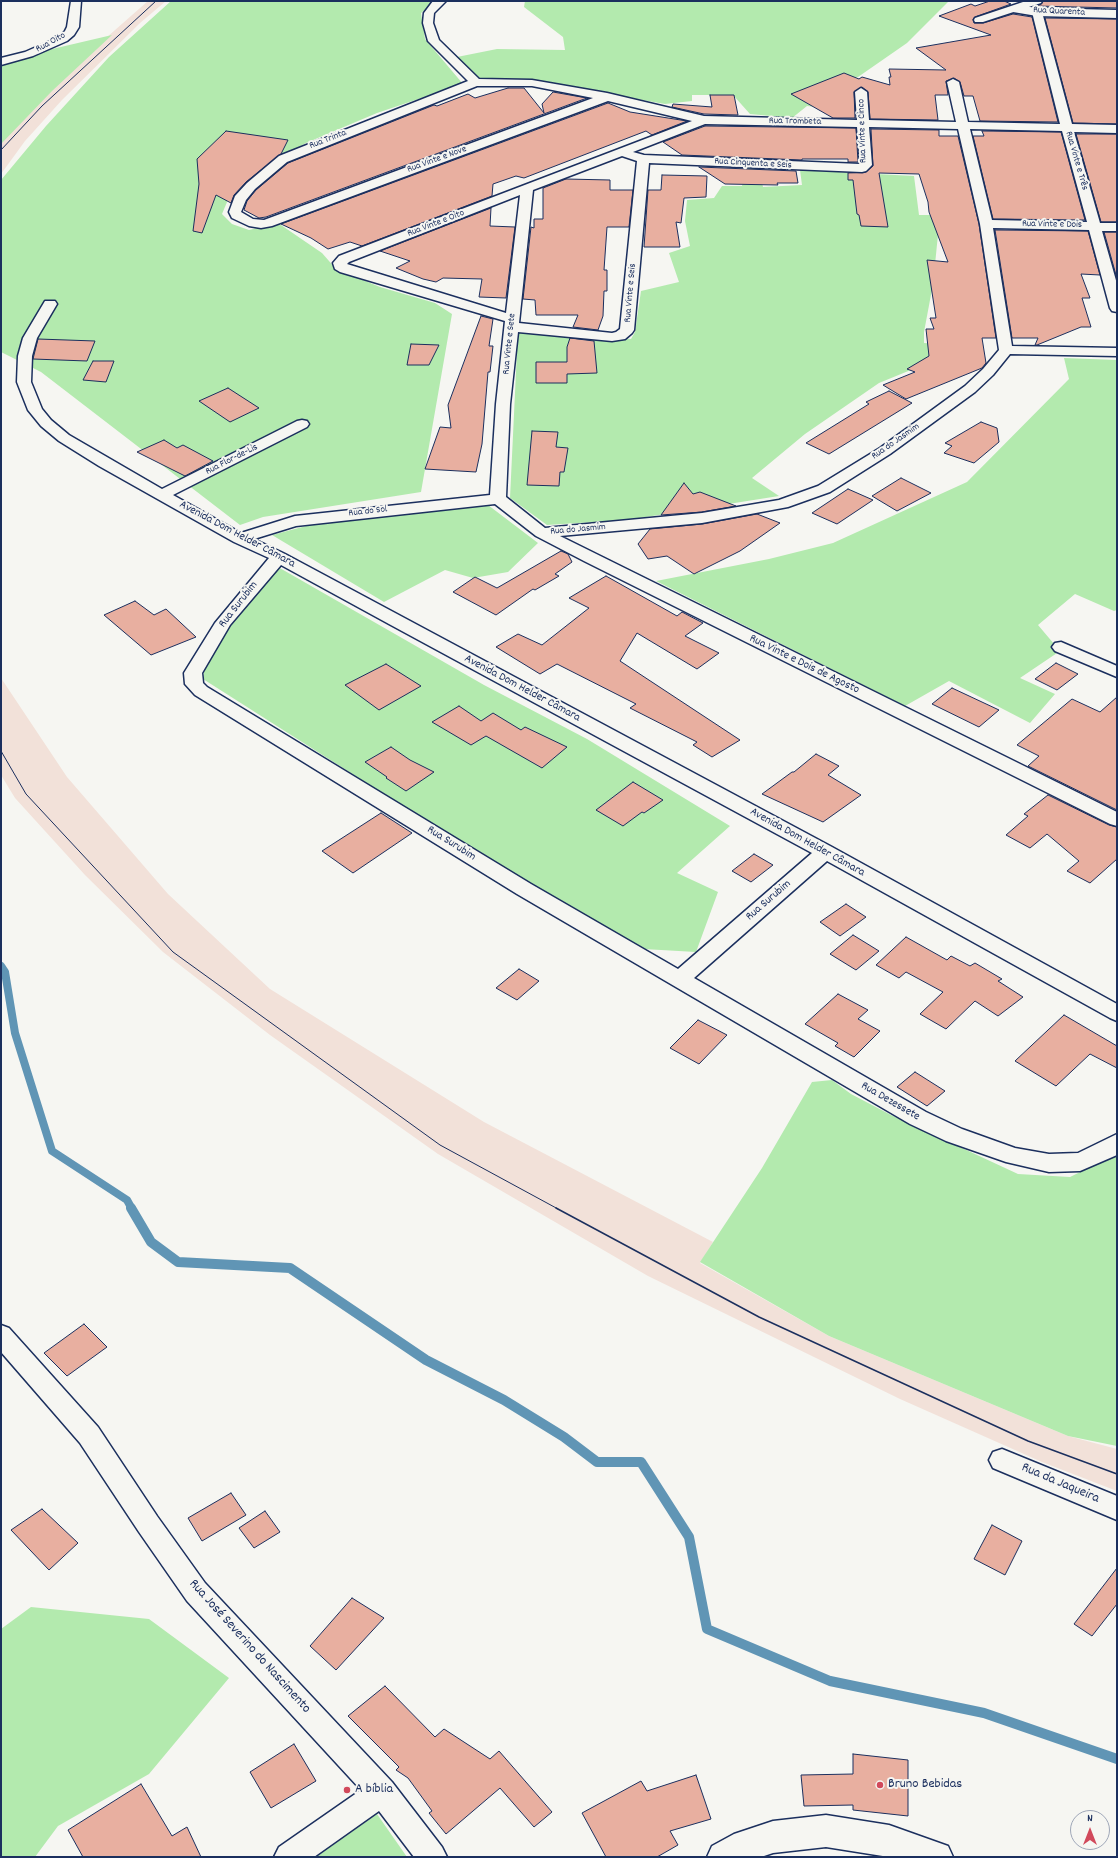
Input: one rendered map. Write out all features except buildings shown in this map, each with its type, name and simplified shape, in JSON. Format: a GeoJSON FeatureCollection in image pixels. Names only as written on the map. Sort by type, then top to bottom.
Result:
{"type":"FeatureCollection","features":[{"type":"Feature","properties":{"kind":"street","name":"Rua Oito"},"geometry":{"type":"LineString","coordinates":[[1,62],[30,54],[63,39],[73,27],[76,1]]}},
{"type":"Feature","properties":{"kind":"street"},"geometry":{"type":"LineString","coordinates":[[441,1],[436,4],[429,13],[428,23],[434,41],[476,82]]}},
{"type":"Feature","properties":{"kind":"street","name":"Rua Quarenta"},"geometry":{"type":"LineString","coordinates":[[979,20],[1017,8],[1037,7],[1117,14]]}},
{"type":"Feature","properties":{"kind":"street","name":"Rua Vinte e Três"},"geometry":{"type":"LineString","coordinates":[[1037,7],[1067,128],[1117,308]]}},
{"type":"Feature","properties":{"kind":"street","name":"Rua Trombeta"},"geometry":{"type":"LineString","coordinates":[[476,82],[522,82],[607,97],[704,120],[1117,130]]}},
{"type":"Feature","properties":{"kind":"street","name":"Rua Trinta"},"geometry":{"type":"LineString","coordinates":[[268,223],[261,224],[249,222],[237,216],[236,207],[251,186],[283,159],[476,82]]}},
{"type":"Feature","properties":{"kind":"street"},"geometry":{"type":"LineString","coordinates":[[953,82],[986,224],[1006,350],[1117,352]]}},
{"type":"Feature","properties":{"kind":"street","name":"Rua Vinte e Cinco"},"geometry":{"type":"LineString","coordinates":[[861,92],[866,165],[862,168]]}},
{"type":"Feature","properties":{"kind":"street","name":"Rua Vinte e Nove"},"geometry":{"type":"LineString","coordinates":[[268,223],[607,97]]}},
{"type":"Feature","properties":{"kind":"street","name":"Rua Vinte e Oito"},"geometry":{"type":"LineString","coordinates":[[512,323],[433,296],[345,269],[340,266],[340,263],[344,259],[704,120]]}},
{"type":"Feature","properties":{"kind":"street"},"geometry":{"type":"LineString","coordinates":[[623,152],[643,159]]}},
{"type":"Feature","properties":{"kind":"street","name":"Rua Cinquenta e Seis"},"geometry":{"type":"LineString","coordinates":[[643,159],[862,168]]}},
{"type":"Feature","properties":{"kind":"street","name":"Rua Vinte e Seis"},"geometry":{"type":"LineString","coordinates":[[512,323],[612,337],[625,334],[627,330],[643,159]]}},
{"type":"Feature","properties":{"kind":"street","name":"Rua Vinte e Sete"},"geometry":{"type":"LineString","coordinates":[[498,499],[503,404],[527,189]]}},
{"type":"Feature","properties":{"kind":"street","name":"Rua Vinte e Dois"},"geometry":{"type":"LineString","coordinates":[[986,224],[1117,227]]}},
{"type":"Feature","properties":{"kind":"street","name":"Avenida Dom Helder Câmara"},"geometry":{"type":"LineString","coordinates":[[50,304],[30,338],[25,356],[24,382],[35,410],[46,423],[64,438],[240,539],[278,557],[825,852],[1117,1013]]}},
{"type":"Feature","properties":{"kind":"street","name":"Rua do Jasmim"},"geometry":{"type":"LineString","coordinates":[[542,533],[702,518],[782,504],[824,489],[885,451],[970,389],[988,372],[1006,350]]}},
{"type":"Feature","properties":{"kind":"street","name":"Rua Flor-de-Lis"},"geometry":{"type":"LineString","coordinates":[[162,495],[302,424]]}},
{"type":"Feature","properties":{"kind":"street","name":"Rua Vinte e Dois de Agosto"},"geometry":{"type":"LineString","coordinates":[[498,499],[542,533],[590,558],[1117,820]]}},
{"type":"Feature","properties":{"kind":"street","name":"Rua do Sol"},"geometry":{"type":"LineString","coordinates":[[240,539],[295,521],[498,499]]}},
{"type":"Feature","properties":{"kind":"street","name":"Rua Surubim"},"geometry":{"type":"LineString","coordinates":[[278,557],[223,623],[193,673],[194,684],[524,889],[680,979],[825,852]]}},
{"type":"Feature","properties":{"kind":"street"},"geometry":{"type":"LineString","coordinates":[[1061,647],[1117,672]]}},
{"type":"Feature","properties":{"kind":"street","name":"Rua Dezessete"},"geometry":{"type":"LineString","coordinates":[[680,979],[918,1118],[954,1135],[1014,1156],[1049,1163],[1080,1162],[1111,1148],[1117,1143]]}},
{"type":"Feature","properties":{"kind":"street","name":"Rua José Severino do Nascimento"},"geometry":{"type":"LineString","coordinates":[[1,1335],[89,1435],[148,1524],[196,1592],[382,1792],[432,1857]]}},
{"type":"Feature","properties":{"kind":"street","name":"Rua da Jaqueira"},"geometry":{"type":"LineString","coordinates":[[1002,1460],[1117,1508]]}},
{"type":"Feature","properties":{"kind":"street"},"geometry":{"type":"LineString","coordinates":[[289,1857],[382,1792]]}},
{"type":"Feature","properties":{"kind":"street"},"geometry":{"type":"LineString","coordinates":[[723,1857],[734,1850],[773,1837],[826,1831],[889,1841],[937,1857]]}},
{"type":"Feature","properties":{"kind":"shaded area"},"geometry":{"type":"Polygon","coordinates":[[[148,1],[166,1],[140,23],[62,100],[25,141],[1,174],[1,141],[48,89],[148,1]]]}},
{"type":"Feature","properties":{"kind":"shaded area"},"geometry":{"type":"Polygon","coordinates":[[[1,678],[67,777],[168,894],[270,989],[484,1122],[713,1242],[700,1263],[829,1336],[1068,1436],[1117,1449],[1117,1491],[1042,1462],[900,1399],[648,1276],[438,1154],[270,1035],[163,952],[85,875],[15,798],[1,775],[1,678]]]}},
{"type":"Feature","properties":{"kind":"green space"},"geometry":{"type":"Polygon","coordinates":[[[171,1],[436,1],[421,13],[425,39],[463,84],[377,113],[306,143],[235,183],[222,214],[232,224],[249,230],[278,223],[322,253],[336,269],[380,287],[435,303],[452,314],[421,492],[263,517],[240,525],[41,372],[1,352],[1,180],[46,126],[109,57],[171,1]]]}},
{"type":"Feature","properties":{"kind":"green space"},"geometry":{"type":"Polygon","coordinates":[[[525,1],[949,1],[907,43],[858,77],[836,82],[835,109],[807,106],[792,118],[750,114],[733,95],[692,95],[692,101],[665,104],[546,83],[477,80],[457,57],[497,49],[565,50],[563,37],[524,7],[525,1]]]}},
{"type":"Feature","properties":{"kind":"green space"},"geometry":{"type":"Polygon","coordinates":[[[112,35],[52,91],[1,144],[1,61],[112,35]]]}},
{"type":"Feature","properties":{"kind":"green space"},"geometry":{"type":"Polygon","coordinates":[[[746,168],[759,168],[763,187],[802,185],[800,170],[914,176],[919,215],[940,215],[933,284],[924,332],[924,343],[959,345],[945,356],[879,383],[805,434],[752,478],[779,496],[627,520],[547,525],[510,498],[518,330],[631,339],[635,332],[641,291],[679,282],[669,253],[690,246],[685,221],[687,200],[714,198],[722,186],[742,186],[746,168]]]}},
{"type":"Feature","properties":{"kind":"green space"},"geometry":{"type":"Polygon","coordinates":[[[1064,358],[1117,360],[1117,610],[1114,611],[1075,594],[1038,625],[1060,651],[1020,678],[1055,694],[1030,723],[949,681],[905,706],[656,581],[769,559],[833,543],[967,482],[1069,379],[1064,358]]]}},
{"type":"Feature","properties":{"kind":"green space"},"geometry":{"type":"Polygon","coordinates":[[[488,505],[538,543],[508,572],[473,578],[445,570],[384,602],[272,535],[310,525],[488,505]]]}},
{"type":"Feature","properties":{"kind":"green space"},"geometry":{"type":"Polygon","coordinates":[[[278,567],[484,685],[587,739],[730,826],[677,873],[718,892],[696,952],[626,948],[203,679],[207,651],[278,567]]]}},
{"type":"Feature","properties":{"kind":"green space"},"geometry":{"type":"Polygon","coordinates":[[[832,1080],[851,1094],[891,1115],[1018,1174],[1070,1177],[1117,1154],[1117,1446],[1068,1436],[829,1336],[700,1262],[762,1168],[812,1082],[832,1080]]]}},
{"type":"Feature","properties":{"kind":"green space"},"geometry":{"type":"Polygon","coordinates":[[[31,1607],[149,1619],[229,1678],[149,1774],[58,1826],[35,1857],[1,1857],[1,1629],[31,1607]]]}},
{"type":"Feature","properties":{"kind":"green space"},"geometry":{"type":"Polygon","coordinates":[[[377,1814],[407,1857],[316,1857],[377,1814]]]}},
{"type":"Feature","properties":{"kind":"waterway"},"geometry":{"type":"LineString","coordinates":[[1,966],[5,972],[15,1033],[52,1151],[127,1200],[132,1209]]}},
{"type":"Feature","properties":{"kind":"waterway"},"geometry":{"type":"LineString","coordinates":[[131,1208],[151,1242],[178,1262],[290,1268],[426,1360],[504,1400],[564,1437],[597,1462],[641,1462],[689,1537],[707,1629],[830,1681],[984,1713],[1117,1759]]}},
{"type":"Feature","properties":{"kind":"tram line"},"geometry":{"type":"LineString","coordinates":[[1,150],[42,106],[156,1]]}},
{"type":"Feature","properties":{"kind":"tram line"},"geometry":{"type":"LineString","coordinates":[[1,751],[26,794],[173,952],[440,1145],[558,1209]]}},
{"type":"Feature","properties":{"kind":"tram line"},"geometry":{"type":"LineString","coordinates":[[556,1208],[759,1317],[1028,1441],[1117,1474]]}},
{"type":"Feature","properties":{"kind":"place","name":"Bruno Bebidas"},"geometry":{"type":"Point","coordinates":[880,1785]}},
{"type":"Feature","properties":{"kind":"place","name":"A bíblia"},"geometry":{"type":"Point","coordinates":[347,1790]}}]}
